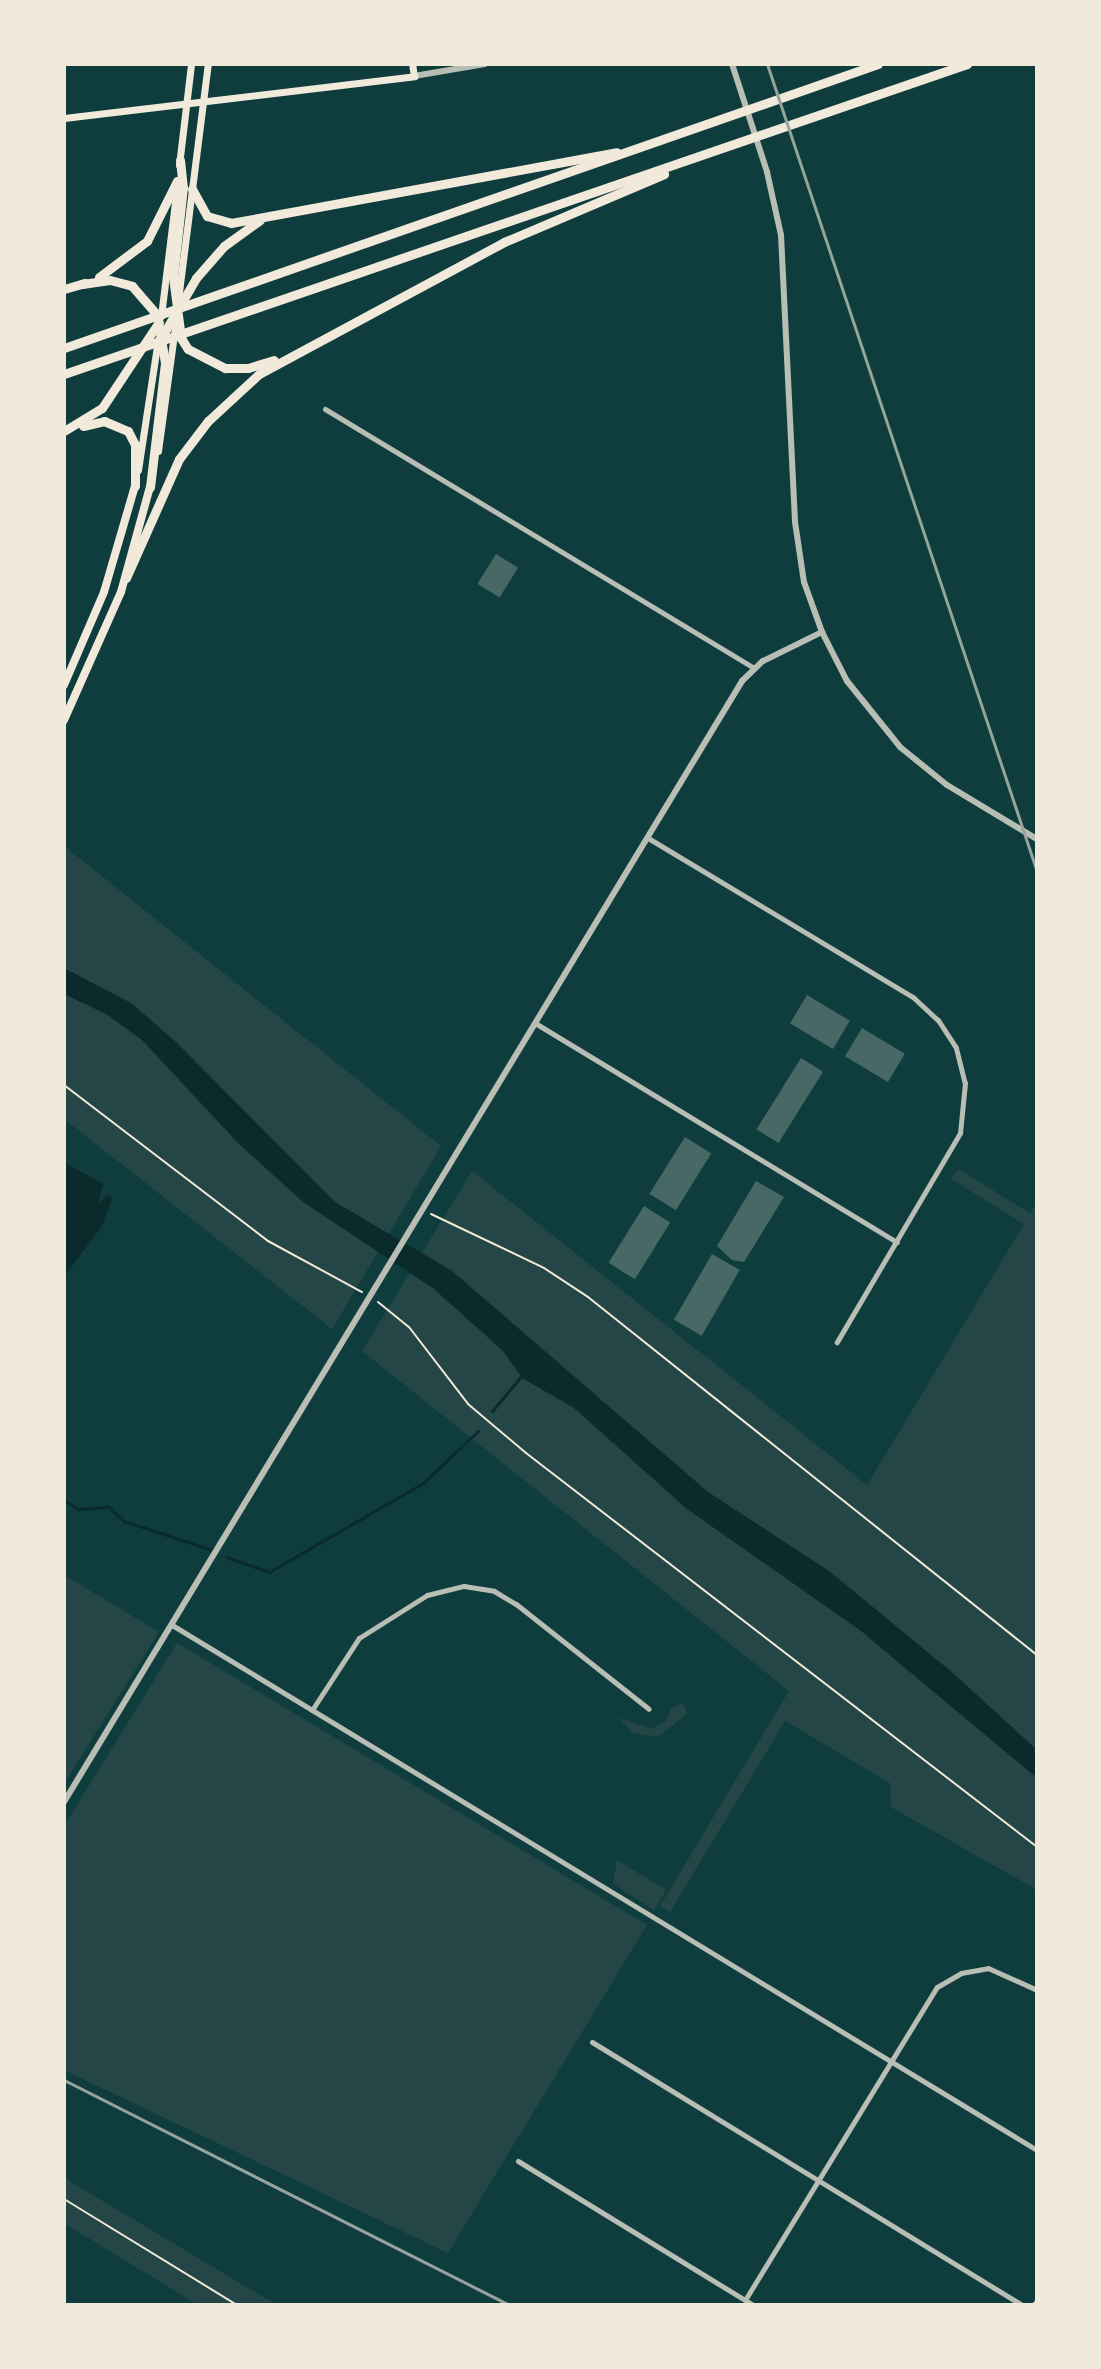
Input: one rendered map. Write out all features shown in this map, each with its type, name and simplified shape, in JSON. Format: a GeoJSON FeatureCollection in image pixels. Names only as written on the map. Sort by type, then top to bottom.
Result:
{"type":"FeatureCollection","features":[{"type":"Feature","properties":{"kind":"highway"},"geometry":{"type":"LineString","coordinates":[[64,348],[878,64]]}},
{"type":"Feature","properties":{"kind":"highway"},"geometry":{"type":"LineString","coordinates":[[64,374],[967,64]]}},
{"type":"Feature","properties":{"kind":"highway"},"geometry":{"type":"LineString","coordinates":[[192,189],[199,209],[219,222],[271,216],[647,146]]}},
{"type":"Feature","properties":{"kind":"highway"},"geometry":{"type":"LineString","coordinates":[[126,578],[160,494],[193,439],[241,388],[292,354],[504,242],[729,146]]}},
{"type":"Feature","properties":{"kind":"highway"},"geometry":{"type":"LineString","coordinates":[[180,160],[183,187],[174,295],[176,315],[188,349],[232,369],[292,354]]}},
{"type":"Feature","properties":{"kind":"highway"},"geometry":{"type":"LineString","coordinates":[[82,284],[124,263],[147,241],[177,181]]}},
{"type":"Feature","properties":{"kind":"highway"},"geometry":{"type":"LineString","coordinates":[[64,432],[102,408],[160,329],[176,315],[196,278],[238,234],[271,216]]}},
{"type":"Feature","properties":{"kind":"highway"},"geometry":{"type":"LineString","coordinates":[[64,289],[110,280],[143,294],[160,329],[164,357],[150,487]]}},
{"type":"Feature","properties":{"kind":"highway"},"geometry":{"type":"LineString","coordinates":[[160,329],[174,295]]}},
{"type":"Feature","properties":{"kind":"highway"},"geometry":{"type":"LineString","coordinates":[[64,432],[104,421],[121,425],[135,445],[135,486]]}},
{"type":"Feature","properties":{"kind":"main road"},"geometry":{"type":"LineString","coordinates":[[160,329],[175,283],[192,189],[208,64]]}},
{"type":"Feature","properties":{"kind":"main road"},"geometry":{"type":"LineString","coordinates":[[64,118],[414,76],[412,64]]}},
{"type":"Feature","properties":{"kind":"main road"},"geometry":{"type":"LineString","coordinates":[[64,685],[104,592],[135,486],[176,315],[177,181],[191,65]]}},
{"type":"Feature","properties":{"kind":"main road"},"geometry":{"type":"LineString","coordinates":[[64,720],[126,578],[150,487]]}},
{"type":"Feature","properties":{"kind":"street"},"geometry":{"type":"LineString","coordinates":[[414,76],[485,64]]}},
{"type":"Feature","properties":{"kind":"street"},"geometry":{"type":"LineString","coordinates":[[732,64],[767,172],[781,235],[795,522],[804,582],[822,632],[862,704],[900,747],[947,785],[1037,839]]}},
{"type":"Feature","properties":{"kind":"street"},"geometry":{"type":"LineString","coordinates":[[325,409],[754,668]]}},
{"type":"Feature","properties":{"kind":"street"},"geometry":{"type":"LineString","coordinates":[[64,1802],[535,1023],[754,668],[822,632]]}},
{"type":"Feature","properties":{"kind":"street"},"geometry":{"type":"LineString","coordinates":[[648,838],[914,998],[948,1033],[962,1064],[966,1100],[960,1133],[837,1342]]}},
{"type":"Feature","properties":{"kind":"street"},"geometry":{"type":"LineString","coordinates":[[535,1023],[897,1242]]}},
{"type":"Feature","properties":{"kind":"street"},"geometry":{"type":"LineString","coordinates":[[312,1710],[359,1638],[427,1595],[464,1586],[494,1591],[516,1604],[649,1709]]}},
{"type":"Feature","properties":{"kind":"street"},"geometry":{"type":"LineString","coordinates":[[172,1625],[1037,2150]]}},
{"type":"Feature","properties":{"kind":"street"},"geometry":{"type":"LineString","coordinates":[[745,2300],[937,1987],[961,1973],[988,1968],[1037,1990]]}},
{"type":"Feature","properties":{"kind":"street"},"geometry":{"type":"LineString","coordinates":[[592,2042],[1022,2305]]}},
{"type":"Feature","properties":{"kind":"street"},"geometry":{"type":"LineString","coordinates":[[518,2161],[753,2305]]}},
{"type":"Feature","properties":{"kind":"path"},"geometry":{"type":"LineString","coordinates":[[64,1085],[268,1241],[393,1310],[468,1404],[526,1453],[1037,1847]]}},
{"type":"Feature","properties":{"kind":"path"},"geometry":{"type":"LineString","coordinates":[[421,1212],[535,1263],[588,1297],[1037,1655]]}},
{"type":"Feature","properties":{"kind":"path"},"geometry":{"type":"LineString","coordinates":[[64,2199],[237,2305]]}},
{"type":"Feature","properties":{"kind":"shaded area"},"geometry":{"type":"Polygon","coordinates":[[[64,846],[441,1146],[332,1329],[64,1119],[64,846]]]}},
{"type":"Feature","properties":{"kind":"shaded area"},"geometry":{"type":"Polygon","coordinates":[[[64,968],[131,1003],[175,1041],[335,1202],[452,1271],[708,1492],[829,1571],[953,1673],[1037,1750],[1037,1778],[861,1631],[687,1509],[574,1408],[522,1378],[503,1351],[434,1289],[303,1202],[239,1144],[142,1040],[106,1014],[64,994],[64,968]]]}},
{"type":"Feature","properties":{"kind":"shaded area"},"geometry":{"type":"Polygon","coordinates":[[[64,1162],[103,1184],[98,1203],[109,1195],[112,1198],[102,1226],[64,1277],[64,1162]]]}},
{"type":"Feature","properties":{"kind":"shaded area"},"geometry":{"type":"Polygon","coordinates":[[[958,1169],[1030,1213],[1037,1203],[1037,1890],[891,1807],[890,1783],[785,1721],[670,1912],[660,1906],[789,1691],[362,1351],[472,1171],[867,1485],[1024,1224],[951,1179],[958,1169]]]}},
{"type":"Feature","properties":{"kind":"shaded area"},"geometry":{"type":"Polygon","coordinates":[[[64,1575],[159,1632],[64,1784],[64,1575]]]}},
{"type":"Feature","properties":{"kind":"shaded area"},"geometry":{"type":"Polygon","coordinates":[[[177,1643],[647,1925],[448,2253],[64,2070],[64,1826],[177,1643]]]}},
{"type":"Feature","properties":{"kind":"shaded area"},"geometry":{"type":"Polygon","coordinates":[[[683,1703],[687,1714],[658,1737],[633,1733],[619,1718],[653,1729],[666,1721],[670,1709],[683,1703]]]}},
{"type":"Feature","properties":{"kind":"shaded area"},"geometry":{"type":"Polygon","coordinates":[[[617,1860],[666,1890],[654,1910],[613,1884],[617,1860]]]}},
{"type":"Feature","properties":{"kind":"shaded area"},"geometry":{"type":"Polygon","coordinates":[[[64,2178],[277,2305],[198,2305],[64,2223],[64,2178]]]}},
{"type":"Feature","properties":{"kind":"building"},"geometry":{"type":"Polygon","coordinates":[[[496,554],[518,568],[500,597],[477,584],[496,554]]]}},
{"type":"Feature","properties":{"kind":"building"},"geometry":{"type":"Polygon","coordinates":[[[807,995],[850,1021],[833,1049],[790,1023],[807,995]]]}},
{"type":"Feature","properties":{"kind":"building"},"geometry":{"type":"Polygon","coordinates":[[[862,1028],[905,1054],[888,1082],[845,1056],[862,1028]]]}},
{"type":"Feature","properties":{"kind":"building"},"geometry":{"type":"Polygon","coordinates":[[[801,1058],[823,1072],[779,1143],[756,1129],[801,1058]]]}},
{"type":"Feature","properties":{"kind":"building"},"geometry":{"type":"Polygon","coordinates":[[[685,1137],[711,1153],[676,1210],[649,1194],[685,1137]]]}},
{"type":"Feature","properties":{"kind":"building"},"geometry":{"type":"Polygon","coordinates":[[[756,1181],[784,1197],[744,1262],[732,1260],[717,1246],[756,1181]]]}},
{"type":"Feature","properties":{"kind":"building"},"geometry":{"type":"Polygon","coordinates":[[[644,1206],[670,1222],[635,1279],[608,1263],[644,1206]]]}},
{"type":"Feature","properties":{"kind":"building"},"geometry":{"type":"Polygon","coordinates":[[[712,1254],[740,1270],[702,1336],[674,1320],[712,1254]]]}},
{"type":"Feature","properties":{"kind":"waterway"},"geometry":{"type":"LineString","coordinates":[[492,1411],[523,1374]]}},
{"type":"Feature","properties":{"kind":"waterway"},"geometry":{"type":"LineString","coordinates":[[226,1557],[269,1572],[423,1483],[478,1431]]}},
{"type":"Feature","properties":{"kind":"waterway"},"geometry":{"type":"LineString","coordinates":[[64,1500],[78,1509],[109,1507],[124,1521],[212,1550]]}},
{"type":"Feature","properties":{"kind":"railway"},"geometry":{"type":"LineString","coordinates":[[767,64],[1037,872]]}},
{"type":"Feature","properties":{"kind":"railway"},"geometry":{"type":"LineString","coordinates":[[64,2080],[510,2305]]}}]}
